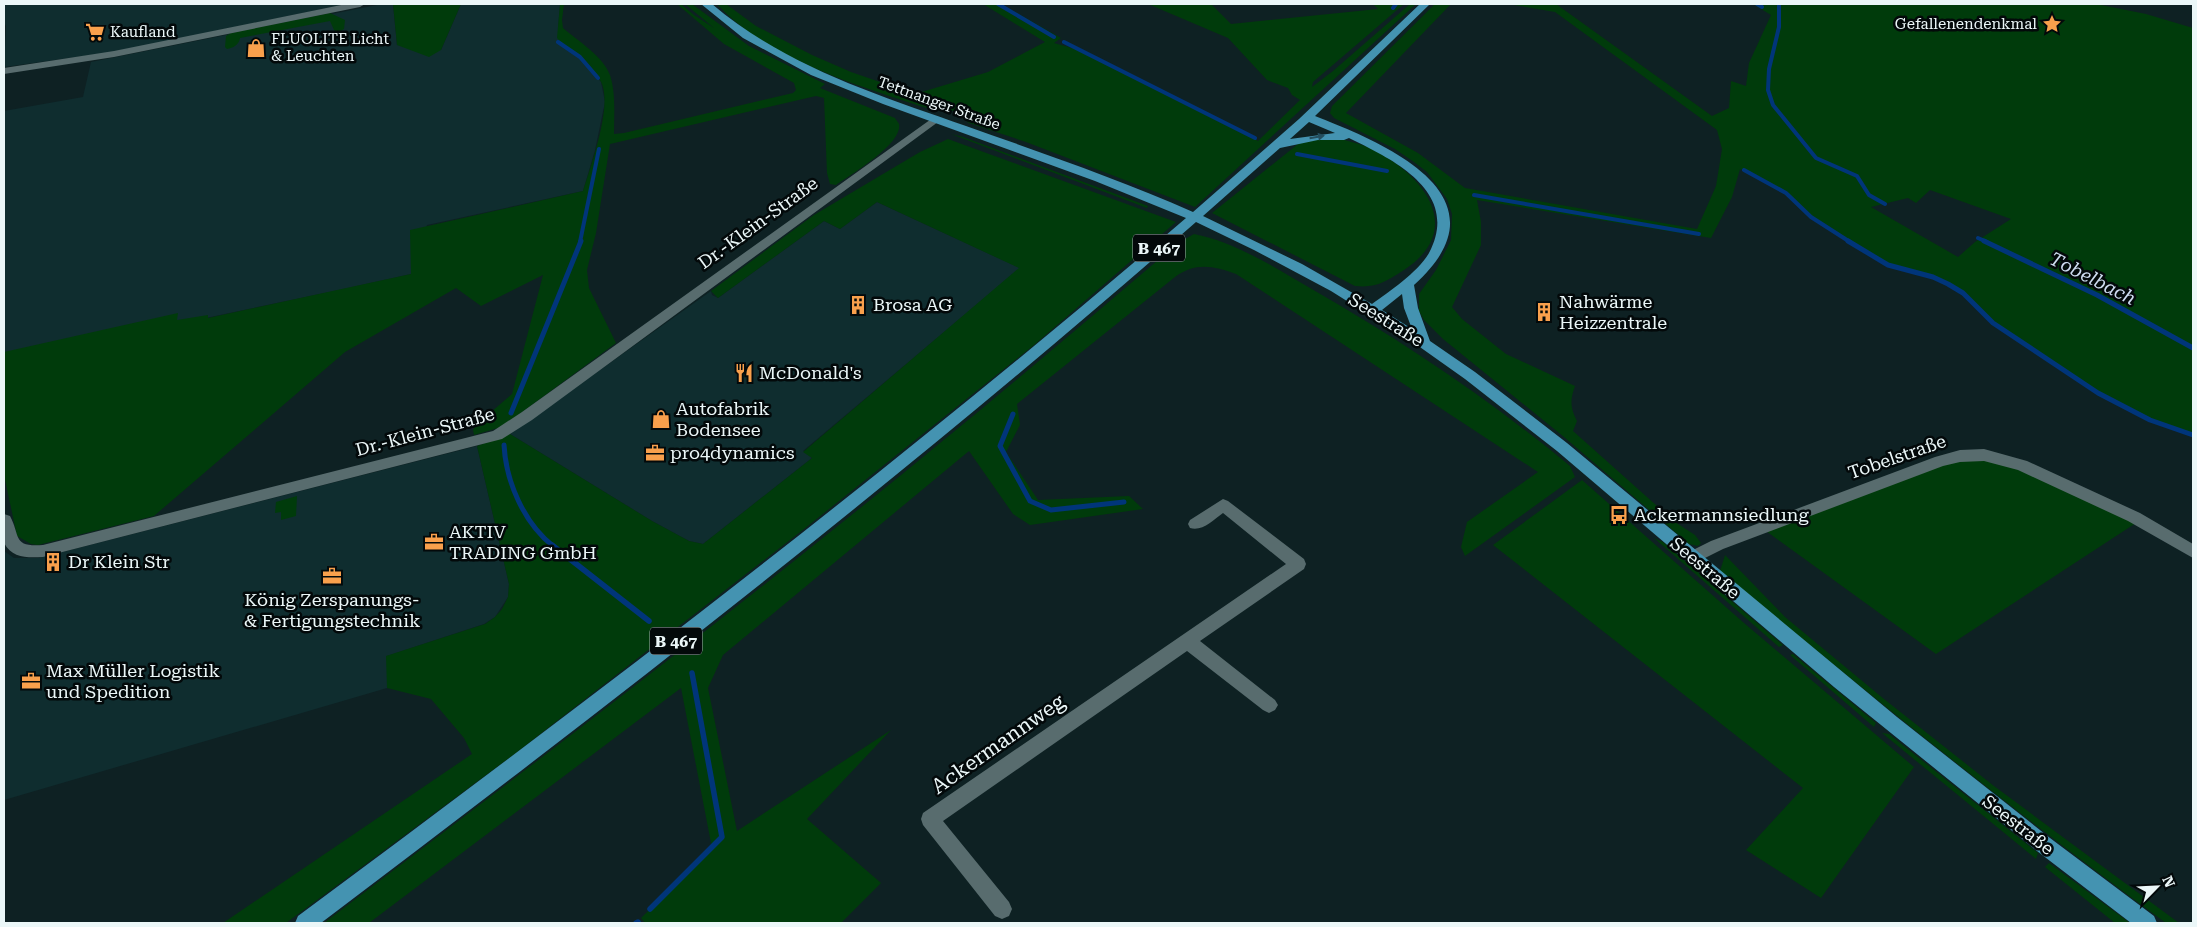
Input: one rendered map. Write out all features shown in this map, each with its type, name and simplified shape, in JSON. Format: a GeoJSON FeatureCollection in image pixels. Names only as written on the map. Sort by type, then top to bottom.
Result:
{"type":"FeatureCollection","features":[{"type":"Feature","properties":{"kind":"main road","name":"Tettnanger Straße"},"geometry":{"type":"LineString","coordinates":[[706,4],[736,30],[783,58],[824,78],[934,120],[1062,164],[1218,228]]}},
{"type":"Feature","properties":{"kind":"main road","name":"B 467"},"geometry":{"type":"LineString","coordinates":[[305,923],[532,753],[811,536],[1033,355],[1276,145],[1425,4]]}},
{"type":"Feature","properties":{"kind":"main road"},"geometry":{"type":"LineString","coordinates":[[1306,117],[1392,154],[1409,166],[1430,187],[1442,211],[1442,237],[1435,253],[1422,269],[1373,310]]}},
{"type":"Feature","properties":{"kind":"main road"},"geometry":{"type":"LineString","coordinates":[[1276,145],[1331,135],[1358,138]]}},
{"type":"Feature","properties":{"kind":"main road","name":"Seestraße"},"geometry":{"type":"LineString","coordinates":[[1218,228],[1312,274],[1373,310],[1467,373],[1540,428],[1931,756],[2017,825],[2147,923]]}},
{"type":"Feature","properties":{"kind":"main road"},"geometry":{"type":"LineString","coordinates":[[1407,282],[1411,308],[1424,343]]}},
{"type":"Feature","properties":{"kind":"street"},"geometry":{"type":"LineString","coordinates":[[4,71],[123,52],[360,4]]}},
{"type":"Feature","properties":{"kind":"street","name":"Dr.-Klein-Straße"},"geometry":{"type":"LineString","coordinates":[[4,521],[10,542],[16,549],[23,552],[43,551],[497,435],[527,416],[934,120]]}},
{"type":"Feature","properties":{"kind":"street","name":"Tobelstraße"},"geometry":{"type":"LineString","coordinates":[[1693,558],[1726,542],[1940,461],[1960,456],[1984,455],[2022,464],[2134,517],[2193,552]]}},
{"type":"Feature","properties":{"kind":"street","name":"Ackermannweg"},"geometry":{"type":"LineString","coordinates":[[1002,909],[930,819],[1298,564],[1223,505],[1196,524]]}},
{"type":"Feature","properties":{"kind":"street"},"geometry":{"type":"LineString","coordinates":[[1187,641],[1269,705]]}},
{"type":"Feature","properties":{"kind":"shaded area"},"geometry":{"type":"Polygon","coordinates":[[[347,4],[113,52],[4,67],[6,26],[4,23],[4,5],[347,4]]]}},
{"type":"Feature","properties":{"kind":"shaded area"},"geometry":{"type":"Polygon","coordinates":[[[382,4],[393,4],[397,45],[441,50],[461,4],[560,4],[558,30],[565,46],[585,61],[601,82],[605,102],[595,150],[583,191],[427,225],[411,274],[4,360],[4,111],[83,97],[91,62],[382,4]]]}},
{"type":"Feature","properties":{"kind":"shaded area"},"geometry":{"type":"Polygon","coordinates":[[[877,202],[1020,268],[803,451],[812,458],[703,544],[689,541],[652,521],[510,434],[711,291],[712,295],[718,298],[824,221],[840,229],[877,202]]]}},
{"type":"Feature","properties":{"kind":"shaded area"},"geometry":{"type":"Polygon","coordinates":[[[477,446],[509,584],[508,597],[495,617],[484,624],[387,656],[387,688],[4,800],[4,551],[14,558],[39,558],[477,446]]]}},
{"type":"Feature","properties":{"kind":"green space"},"geometry":{"type":"Polygon","coordinates":[[[393,4],[461,4],[441,50],[429,57],[397,45],[393,4]]]}},
{"type":"Feature","properties":{"kind":"green space"},"geometry":{"type":"Polygon","coordinates":[[[560,4],[564,4],[563,28],[602,61],[610,75],[614,97],[614,134],[793,93],[796,90],[794,83],[724,44],[677,4],[681,4],[714,28],[685,4],[692,4],[749,46],[825,84],[820,88],[895,118],[899,124],[898,132],[885,149],[836,185],[830,184],[827,173],[824,98],[816,96],[610,144],[596,233],[587,270],[589,288],[616,343],[514,418],[498,428],[474,435],[473,430],[477,424],[512,394],[543,275],[481,306],[456,288],[345,352],[154,516],[38,545],[31,544],[17,536],[4,475],[4,352],[178,313],[177,320],[208,315],[208,318],[411,274],[410,230],[583,191],[600,135],[603,120],[604,92],[601,82],[592,69],[557,38],[560,4]]]}},
{"type":"Feature","properties":{"kind":"green space"},"geometry":{"type":"Polygon","coordinates":[[[717,4],[726,4],[756,26],[812,55],[851,72],[915,94],[988,72],[1045,42],[983,4],[1001,4],[1061,38],[1054,43],[1079,50],[1258,141],[1300,100],[1292,95],[1288,88],[1267,80],[1228,38],[1148,4],[1211,4],[1231,24],[1378,9],[1373,4],[1404,4],[1313,82],[1312,87],[1410,4],[1416,4],[1195,207],[1026,142],[969,123],[961,117],[963,112],[930,109],[845,81],[816,69],[762,41],[717,4]]]}},
{"type":"Feature","properties":{"kind":"green space"},"geometry":{"type":"Polygon","coordinates":[[[1435,4],[1451,4],[1346,113],[1418,153],[1465,188],[1697,229],[1716,186],[1722,149],[1717,130],[1555,12],[1508,4],[1556,4],[1712,116],[1729,108],[1731,81],[1746,86],[1749,63],[1771,15],[1753,4],[2096,4],[2146,14],[2193,28],[2193,437],[2150,420],[2098,393],[1993,323],[1963,293],[1933,277],[1888,265],[1877,260],[1811,218],[1786,193],[1740,169],[1732,197],[1711,238],[1477,200],[1481,222],[1481,245],[1452,307],[1462,319],[1506,354],[1575,386],[1572,404],[1577,421],[1573,431],[1675,522],[1695,535],[1701,543],[1698,546],[1689,544],[1564,437],[1443,339],[1424,320],[1419,311],[1419,294],[1436,270],[1451,240],[1452,214],[1447,199],[1427,172],[1395,149],[1334,118],[1330,113],[1332,106],[1435,4]],[[1930,190],[1916,203],[1908,198],[1871,207],[1958,257],[1975,242],[2011,219],[1930,190]]]}},
{"type":"Feature","properties":{"kind":"green space"},"geometry":{"type":"Polygon","coordinates":[[[330,13],[345,20],[344,29],[338,32],[334,30],[330,21],[240,38],[233,47],[227,49],[225,47],[226,36],[231,33],[330,13]]]}},
{"type":"Feature","properties":{"kind":"green space"},"geometry":{"type":"Polygon","coordinates":[[[951,134],[963,137],[1148,206],[1147,208],[951,134]]]}},
{"type":"Feature","properties":{"kind":"green space"},"geometry":{"type":"Polygon","coordinates":[[[1334,138],[1367,147],[1395,163],[1411,176],[1423,190],[1432,206],[1435,222],[1432,239],[1422,255],[1404,270],[1386,281],[1375,285],[1355,286],[1212,213],[1298,144],[1308,140],[1334,138]]]}},
{"type":"Feature","properties":{"kind":"green space"},"geometry":{"type":"Polygon","coordinates":[[[948,139],[1176,222],[1034,345],[804,529],[517,752],[286,923],[223,923],[472,754],[464,738],[431,699],[387,688],[386,656],[485,624],[502,609],[508,597],[509,584],[477,446],[510,434],[652,521],[689,541],[703,544],[812,458],[803,452],[1019,268],[877,202],[840,229],[824,221],[718,298],[711,291],[814,215],[920,152],[948,139]]]}},
{"type":"Feature","properties":{"kind":"green space"},"geometry":{"type":"Polygon","coordinates":[[[1194,234],[1239,249],[1378,328],[1444,371],[1508,417],[1570,466],[1575,477],[1465,556],[1461,547],[1467,522],[1538,472],[1236,274],[1212,267],[1190,269],[1175,277],[1017,404],[1020,425],[1006,452],[1038,500],[1129,496],[1143,509],[1030,525],[1013,514],[969,451],[723,655],[708,688],[737,831],[891,730],[807,819],[881,883],[841,923],[645,923],[641,918],[712,848],[681,688],[369,923],[324,923],[573,734],[758,590],[955,431],[1178,243],[1194,234]]]}},
{"type":"Feature","properties":{"kind":"green space"},"geometry":{"type":"Polygon","coordinates":[[[1974,458],[2015,466],[2136,523],[1936,654],[1766,531],[1943,465],[1974,458]]]}},
{"type":"Feature","properties":{"kind":"green space"},"geometry":{"type":"Polygon","coordinates":[[[1582,480],[1744,623],[1914,767],[1821,898],[1746,850],[1803,788],[1493,545],[1582,480]]]}},
{"type":"Feature","properties":{"kind":"green space"},"geometry":{"type":"Polygon","coordinates":[[[297,496],[296,516],[281,520],[281,512],[275,513],[276,502],[297,496]]]}},
{"type":"Feature","properties":{"kind":"green space"},"geometry":{"type":"Polygon","coordinates":[[[1654,538],[1663,542],[1783,645],[1779,647],[1654,538]]]}},
{"type":"Feature","properties":{"kind":"green space"},"geometry":{"type":"Polygon","coordinates":[[[1725,555],[1785,617],[1884,699],[1994,786],[2179,923],[2166,923],[2109,881],[1885,706],[1720,571],[1725,555]]]}},
{"type":"Feature","properties":{"kind":"green space"},"geometry":{"type":"Polygon","coordinates":[[[1793,654],[1876,723],[1874,727],[1790,655],[1793,654]]]}},
{"type":"Feature","properties":{"kind":"green space"},"geometry":{"type":"Polygon","coordinates":[[[1882,733],[1889,734],[2038,853],[2036,859],[1882,733]]]}},
{"type":"Feature","properties":{"kind":"green space"},"geometry":{"type":"Polygon","coordinates":[[[2049,863],[2130,923],[2115,923],[2045,867],[2049,863]]]}},
{"type":"Feature","properties":{"kind":"waterway"},"geometry":{"type":"LineString","coordinates":[[998,4],[1054,37]]}},
{"type":"Feature","properties":{"kind":"waterway"},"geometry":{"type":"LineString","coordinates":[[1393,8],[1396,4]]}},
{"type":"Feature","properties":{"kind":"waterway","name":"Tobelbach"},"geometry":{"type":"LineString","coordinates":[[1757,4],[1762,7]]}},
{"type":"Feature","properties":{"kind":"waterway","name":"Tobelbach"},"geometry":{"type":"LineString","coordinates":[[1779,4],[1779,27],[1769,69],[1768,90],[1773,105],[1816,158],[1857,176],[1869,195],[1885,204]]}},
{"type":"Feature","properties":{"kind":"waterway"},"geometry":{"type":"LineString","coordinates":[[558,42],[580,57],[598,78]]}},
{"type":"Feature","properties":{"kind":"waterway"},"geometry":{"type":"LineString","coordinates":[[1064,42],[1255,138]]}},
{"type":"Feature","properties":{"kind":"waterway"},"geometry":{"type":"LineString","coordinates":[[580,242],[599,149]]}},
{"type":"Feature","properties":{"kind":"waterway"},"geometry":{"type":"LineString","coordinates":[[1297,154],[1387,171]]}},
{"type":"Feature","properties":{"kind":"waterway"},"geometry":{"type":"LineString","coordinates":[[1744,170],[1786,193],[1811,217],[1850,242]]}},
{"type":"Feature","properties":{"kind":"waterway"},"geometry":{"type":"LineString","coordinates":[[1474,195],[1699,234]]}},
{"type":"Feature","properties":{"kind":"waterway","name":"Tobelbach"},"geometry":{"type":"LineString","coordinates":[[1978,238],[1987,242]]}},
{"type":"Feature","properties":{"kind":"waterway"},"geometry":{"type":"LineString","coordinates":[[511,413],[581,241]]}},
{"type":"Feature","properties":{"kind":"waterway"},"geometry":{"type":"LineString","coordinates":[[1848,241],[1888,265],[1933,277],[1948,284],[1963,293],[1993,323],[2098,393],[2150,420],[2193,435]]}},
{"type":"Feature","properties":{"kind":"waterway","name":"Tobelbach"},"geometry":{"type":"LineString","coordinates":[[1984,241],[2097,295],[2193,348]]}},
{"type":"Feature","properties":{"kind":"waterway"},"geometry":{"type":"LineString","coordinates":[[1013,414],[1000,446],[1030,501],[1051,510],[1124,502]]}},
{"type":"Feature","properties":{"kind":"waterway"},"geometry":{"type":"LineString","coordinates":[[504,445],[508,473],[518,501],[533,526],[553,546]]}},
{"type":"Feature","properties":{"kind":"waterway"},"geometry":{"type":"LineString","coordinates":[[552,545],[649,621]]}},
{"type":"Feature","properties":{"kind":"waterway"},"geometry":{"type":"LineString","coordinates":[[650,909],[722,837],[692,673]]}},
{"type":"Feature","properties":{"kind":"place","name":"Gefallenendenkmal"},"geometry":{"type":"Point","coordinates":[2052,24]}},
{"type":"Feature","properties":{"kind":"place","name":"Kaufland"},"geometry":{"type":"Point","coordinates":[95,32]}},
{"type":"Feature","properties":{"kind":"place","name":"FLUOLITE Licht & Leuchten"},"geometry":{"type":"Point","coordinates":[256,48]}},
{"type":"Feature","properties":{"kind":"place","name":"Brosa AG"},"geometry":{"type":"Point","coordinates":[858,305]}},
{"type":"Feature","properties":{"kind":"place","name":"Nahwärme Heizzentrale"},"geometry":{"type":"Point","coordinates":[1544,312]}},
{"type":"Feature","properties":{"kind":"place","name":"McDonald's"},"geometry":{"type":"Point","coordinates":[744,373]}},
{"type":"Feature","properties":{"kind":"place","name":"Autofabrik Bodensee"},"geometry":{"type":"Point","coordinates":[661,419]}},
{"type":"Feature","properties":{"kind":"place","name":"pro4dynamics"},"geometry":{"type":"Point","coordinates":[655,453]}},
{"type":"Feature","properties":{"kind":"place","name":"Ackermannsiedlung"},"geometry":{"type":"Point","coordinates":[1619,515]}},
{"type":"Feature","properties":{"kind":"place","name":"AKTIV TRADING GmbH"},"geometry":{"type":"Point","coordinates":[434,542]}},
{"type":"Feature","properties":{"kind":"place","name":"Dr Klein Str"},"geometry":{"type":"Point","coordinates":[53,562]}},
{"type":"Feature","properties":{"kind":"place","name":"König Zerspanungs- & Fertigungstechnik"},"geometry":{"type":"Point","coordinates":[332,576]}},
{"type":"Feature","properties":{"kind":"place","name":"Max Müller Logistik und Spedition"},"geometry":{"type":"Point","coordinates":[31,681]}}]}
